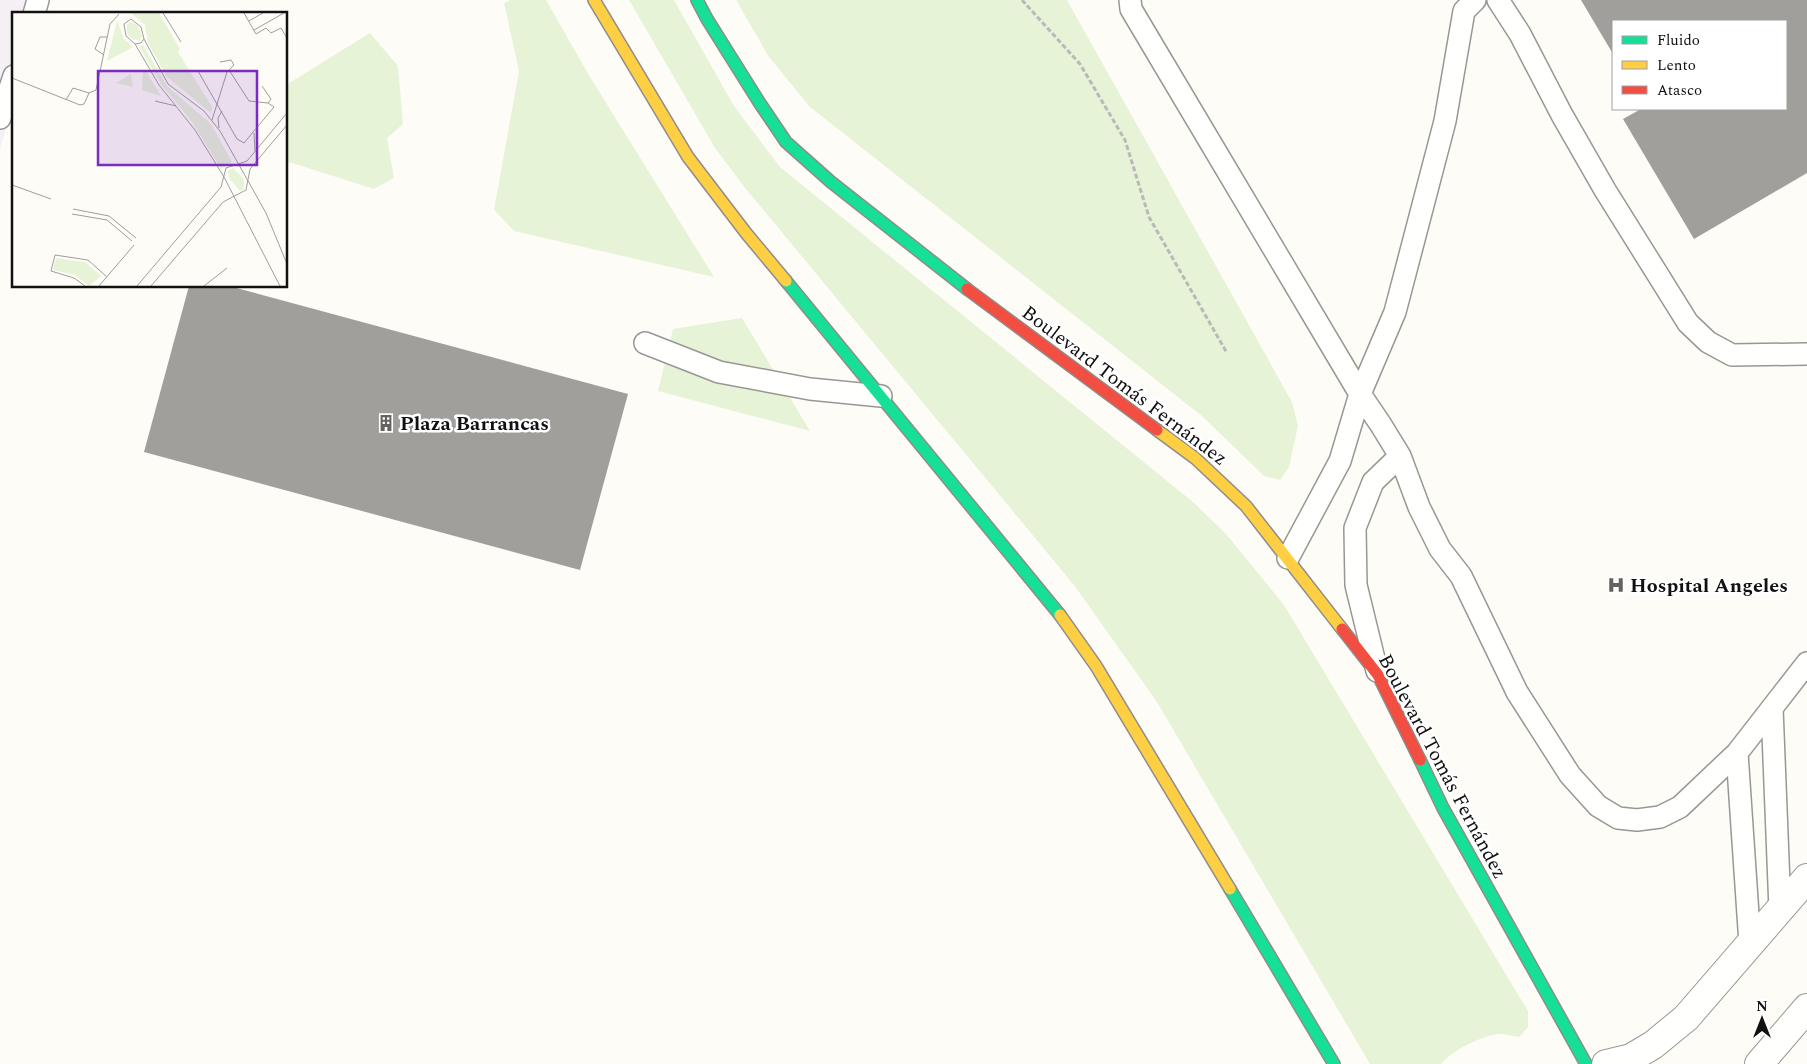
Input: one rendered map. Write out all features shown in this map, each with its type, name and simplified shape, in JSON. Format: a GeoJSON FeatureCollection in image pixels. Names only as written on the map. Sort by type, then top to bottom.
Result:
{"type":"FeatureCollection","features":[{"type":"Feature","properties":{"kind":"main road"},"geometry":{"type":"LineString","coordinates":[[594,0],[688,157],[746,233],[1070,627],[1086,650],[1334,1064]]}},
{"type":"Feature","properties":{"kind":"main road","name":"Boulevard Tomás Fernández"},"geometry":{"type":"LineString","coordinates":[[697,0],[753,93],[786,142],[831,182],[946,274],[1195,458],[1246,506],[1378,675],[1443,808],[1586,1064]]}},
{"type":"Feature","properties":{"kind":"street"},"geometry":{"type":"LineString","coordinates":[[1606,1064],[1631,1058],[1653,1046],[1686,1018],[1807,878]]}},
{"type":"Feature","properties":{"kind":"street"},"geometry":{"type":"LineString","coordinates":[[1759,1064],[1807,1008]]}},
{"type":"Feature","properties":{"kind":"lane"},"geometry":{"type":"LineString","coordinates":[[1130,0],[1131,9],[1170,76],[1265,232],[1360,394],[1400,456],[1419,507],[1440,549],[1461,576],[1517,692],[1570,775],[1598,806],[1618,818],[1637,820],[1660,817],[1680,807],[1737,753],[1807,663]]}},
{"type":"Feature","properties":{"kind":"lane"},"geometry":{"type":"LineString","coordinates":[[1288,558],[1340,460],[1360,394],[1395,312],[1445,121],[1464,12],[1475,0]]}},
{"type":"Feature","properties":{"kind":"lane"},"geometry":{"type":"LineString","coordinates":[[1498,0],[1520,34],[1562,115],[1605,190],[1688,323],[1708,342],[1732,354],[1807,354]]}},
{"type":"Feature","properties":{"kind":"lane"},"geometry":{"type":"LineString","coordinates":[[0,118],[12,82]]}},
{"type":"Feature","properties":{"kind":"lane"},"geometry":{"type":"LineString","coordinates":[[645,344],[720,372],[810,389],[881,396]]}},
{"type":"Feature","properties":{"kind":"lane"},"geometry":{"type":"LineString","coordinates":[[1378,675],[1356,585],[1355,528],[1373,482],[1400,456]]}},
{"type":"Feature","properties":{"kind":"lane"},"geometry":{"type":"LineString","coordinates":[[1772,708],[1780,910]]}},
{"type":"Feature","properties":{"kind":"lane"},"geometry":{"type":"LineString","coordinates":[[1737,753],[1750,944]]}},
{"type":"Feature","properties":{"kind":"path"},"geometry":{"type":"LineString","coordinates":[[1022,0],[1080,64],[1125,140],[1149,217],[1227,353]]}},
{"type":"Feature","properties":{"kind":"shaded area"},"geometry":{"type":"Polygon","coordinates":[[[0,0],[43,0],[40,12],[12,12],[12,108],[0,149],[0,0]]]}},
{"type":"Feature","properties":{"kind":"green space"},"geometry":{"type":"Polygon","coordinates":[[[511,0],[546,0],[590,77],[714,277],[514,231],[494,210],[519,71],[504,3],[511,0]]]}},
{"type":"Feature","properties":{"kind":"green space"},"geometry":{"type":"Polygon","coordinates":[[[629,0],[674,0],[734,106],[780,167],[1193,502],[1227,535],[1284,605],[1528,1011],[1528,1027],[1519,1037],[1500,1034],[1485,1037],[1460,1049],[1441,1064],[1370,1064],[1157,702],[1074,585],[746,189],[715,148],[629,0]]]}},
{"type":"Feature","properties":{"kind":"green space"},"geometry":{"type":"Polygon","coordinates":[[[736,0],[1067,0],[1292,402],[1298,426],[1289,467],[1280,480],[1264,476],[1202,416],[810,107],[769,57],[736,0]]]}},
{"type":"Feature","properties":{"kind":"green space"},"geometry":{"type":"Polygon","coordinates":[[[370,33],[398,66],[403,124],[387,138],[394,178],[374,189],[288,162],[288,84],[370,33]]]}},
{"type":"Feature","properties":{"kind":"green space"},"geometry":{"type":"Polygon","coordinates":[[[742,318],[810,431],[658,391],[673,329],[742,318]]]}},
{"type":"Feature","properties":{"kind":"building"},"geometry":{"type":"Polygon","coordinates":[[[1581,0],[1807,0],[1807,173],[1694,239],[1623,119],[1639,110],[1787,110],[1787,20],[1612,20],[1612,52],[1581,0]]]}},
{"type":"Feature","properties":{"kind":"building","name":"Plaza Barrancas"},"geometry":{"type":"Polygon","coordinates":[[[188,288],[236,288],[628,394],[580,570],[144,452],[188,288]]]}},
{"type":"Feature","properties":{"kind":"traffic: fast"},"geometry":{"type":"LineString","coordinates":[[697,0],[759,102],[786,142],[831,182],[967,289]]}},
{"type":"Feature","properties":{"kind":"traffic: fast"},"geometry":{"type":"LineString","coordinates":[[786,281],[1060,615]]}},
{"type":"Feature","properties":{"kind":"traffic: fast"},"geometry":{"type":"LineString","coordinates":[[1420,760],[1443,808],[1586,1064]]}},
{"type":"Feature","properties":{"kind":"traffic: fast"},"geometry":{"type":"LineString","coordinates":[[1230,889],[1334,1064]]}},
{"type":"Feature","properties":{"kind":"traffic: slow"},"geometry":{"type":"LineString","coordinates":[[594,0],[688,157],[746,233],[786,281]]}},
{"type":"Feature","properties":{"kind":"traffic: slow"},"geometry":{"type":"LineString","coordinates":[[1157,430],[1195,458],[1246,506],[1342,629]]}},
{"type":"Feature","properties":{"kind":"traffic: slow"},"geometry":{"type":"LineString","coordinates":[[1060,615],[1096,666],[1230,889]]}},
{"type":"Feature","properties":{"kind":"traffic: jam"},"geometry":{"type":"LineString","coordinates":[[967,289],[1157,430]]}},
{"type":"Feature","properties":{"kind":"traffic: jam"},"geometry":{"type":"LineString","coordinates":[[1342,629],[1378,675],[1420,760]]}},
{"type":"Feature","properties":{"kind":"place","name":"Plaza Barrancas"},"geometry":{"type":"Point","coordinates":[386,423]}},
{"type":"Feature","properties":{"kind":"place","name":"Hospital Angeles"},"geometry":{"type":"Point","coordinates":[1616,585]}}]}
